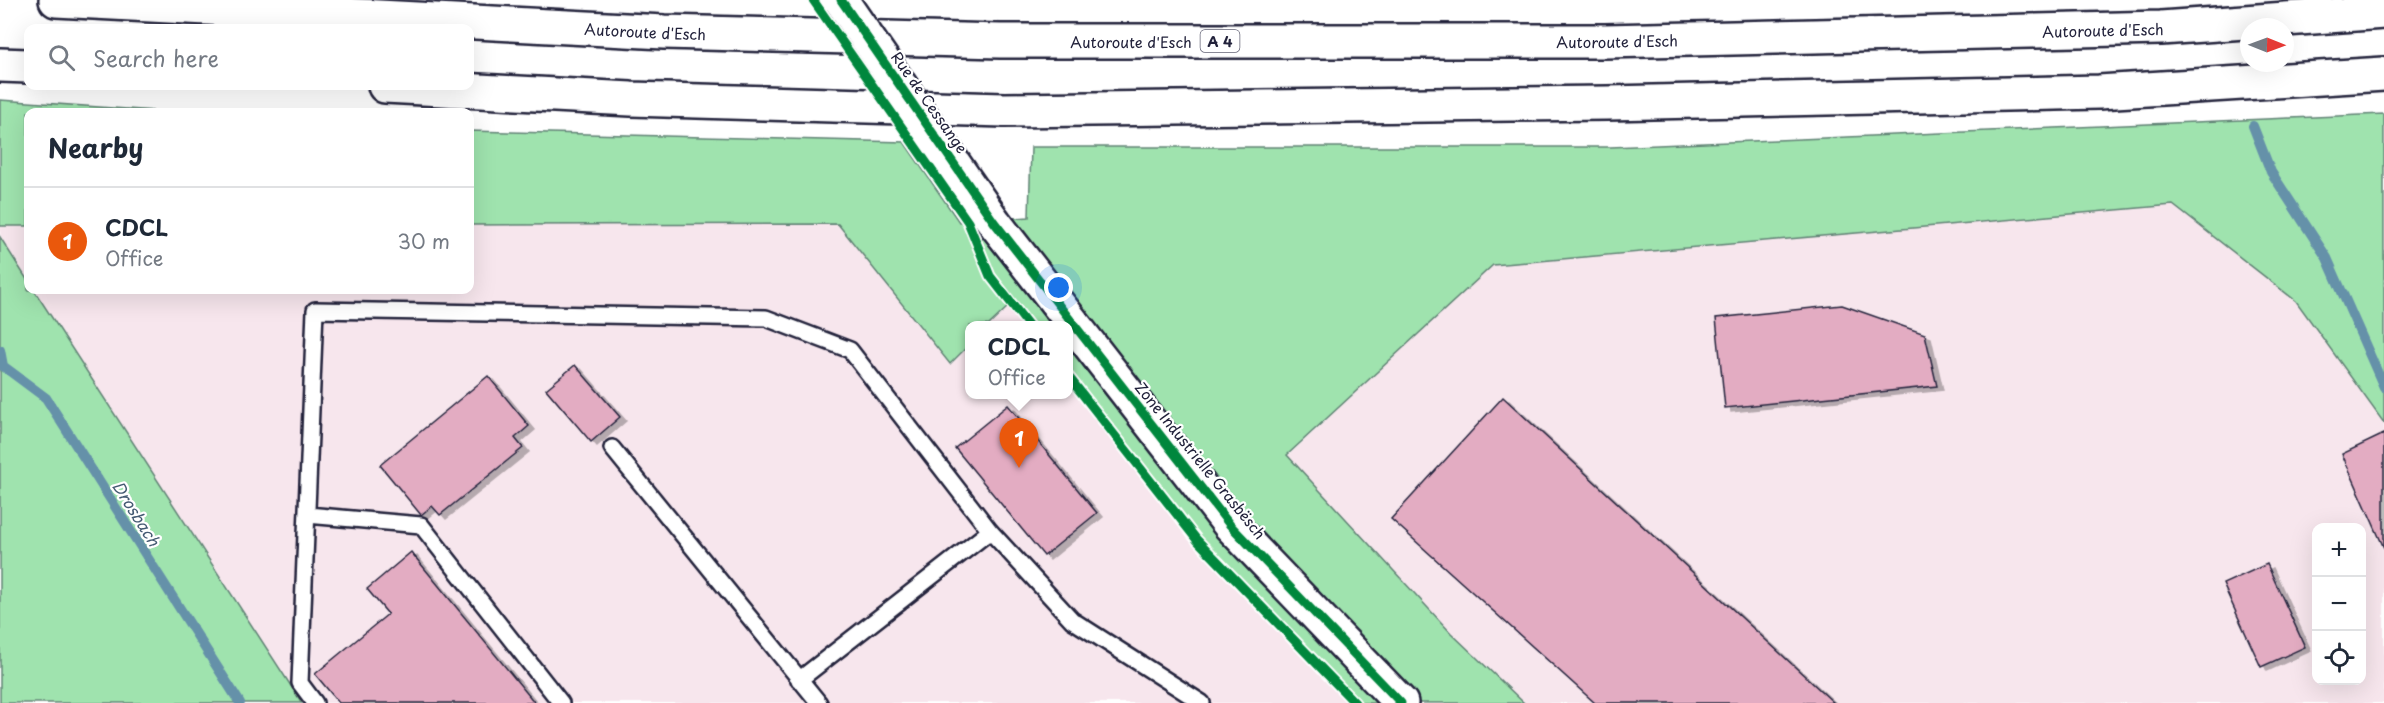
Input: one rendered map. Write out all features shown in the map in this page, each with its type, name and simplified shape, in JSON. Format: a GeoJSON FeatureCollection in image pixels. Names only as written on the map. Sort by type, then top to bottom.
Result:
{"type":"FeatureCollection","features":[{"type":"Feature","properties":{"kind":"main road","name":"Autoroute d'Esch"},"geometry":{"type":"LineString","coordinates":[[56,0],[664,32],[999,40],[1605,41],[2161,28],[2384,12]]}},
{"type":"Feature","properties":{"kind":"main road","name":"Rue de Cessange"},"geometry":{"type":"LineString","coordinates":[[841,0],[994,222]]}},
{"type":"Feature","properties":{"kind":"main road"},"geometry":{"type":"LineString","coordinates":[[0,65],[24,66]]}},
{"type":"Feature","properties":{"kind":"main road"},"geometry":{"type":"LineString","coordinates":[[461,90],[631,99],[1004,110],[1608,103],[2098,92],[2384,74]]}},
{"type":"Feature","properties":{"kind":"main road","name":"Zone Industrielle Grasbësch"},"geometry":{"type":"LineString","coordinates":[[994,222],[1071,321]]}},
{"type":"Feature","properties":{"kind":"main road","name":"Zone Industrielle Grasbësch"},"geometry":{"type":"LineString","coordinates":[[1073,323],[1230,525],[1401,703]]}},
{"type":"Feature","properties":{"kind":"lane"},"geometry":{"type":"LineString","coordinates":[[315,703],[300,683],[315,310],[766,318],[850,350],[990,531],[1072,620],[1202,703]]}},
{"type":"Feature","properties":{"kind":"lane"},"geometry":{"type":"LineString","coordinates":[[612,448],[819,703]]}},
{"type":"Feature","properties":{"kind":"lane"},"geometry":{"type":"LineString","coordinates":[[308,515],[421,525],[561,703]]}},
{"type":"Feature","properties":{"kind":"lane"},"geometry":{"type":"LineString","coordinates":[[799,680],[990,531]]}},
{"type":"Feature","properties":{"kind":"shaded area"},"geometry":{"type":"Polygon","coordinates":[[[2173,205],[2296,301],[2384,423],[2384,703],[302,703],[37,294],[474,294],[474,225],[838,224],[950,363],[965,349],[965,399],[1073,399],[1073,381],[1197,540],[1493,265],[2173,205]]]}},
{"type":"Feature","properties":{"kind":"shaded area"},"geometry":{"type":"Polygon","coordinates":[[[0,226],[24,226],[24,275],[0,237],[0,226]]]}},
{"type":"Feature","properties":{"kind":"shaded area"},"geometry":{"type":"Polygon","coordinates":[[[1012,303],[1026,321],[994,321],[1012,303]]]}},
{"type":"Feature","properties":{"kind":"green space"},"geometry":{"type":"Polygon","coordinates":[[[0,100],[113,108],[24,108],[24,226],[0,226],[0,100]]]}},
{"type":"Feature","properties":{"kind":"green space"},"geometry":{"type":"Polygon","coordinates":[[[2384,114],[2384,423],[2296,301],[2173,205],[1493,265],[1287,455],[1451,633],[1524,703],[1355,703],[1197,540],[1073,381],[1073,321],[1026,321],[1012,303],[993,321],[965,321],[965,349],[950,364],[838,224],[474,225],[474,131],[904,142],[959,222],[1029,217],[1031,147],[1611,147],[2384,114]]]}},
{"type":"Feature","properties":{"kind":"green space"},"geometry":{"type":"Polygon","coordinates":[[[0,237],[24,275],[24,294],[37,294],[302,703],[0,703],[0,237]]]}},
{"type":"Feature","properties":{"kind":"building"},"geometry":{"type":"Polygon","coordinates":[[[1842,305],[1925,334],[1937,386],[1725,408],[1716,318],[1842,305]]]}},
{"type":"Feature","properties":{"kind":"building"},"geometry":{"type":"Polygon","coordinates":[[[575,365],[620,417],[591,442],[546,389],[575,365]]]}},
{"type":"Feature","properties":{"kind":"building"},"geometry":{"type":"Polygon","coordinates":[[[488,376],[529,426],[515,438],[523,448],[440,515],[432,506],[421,515],[380,465],[488,376]]]}},
{"type":"Feature","properties":{"kind":"building"},"geometry":{"type":"Polygon","coordinates":[[[1503,397],[1834,703],[1595,703],[1391,519],[1503,397]]]}},
{"type":"Feature","properties":{"kind":"building"},"geometry":{"type":"Polygon","coordinates":[[[1008,405],[1097,513],[1044,556],[955,448],[1008,405]]]}},
{"type":"Feature","properties":{"kind":"building"},"geometry":{"type":"Polygon","coordinates":[[[2384,434],[2384,548],[2342,454],[2384,434]]]}},
{"type":"Feature","properties":{"kind":"building"},"geometry":{"type":"Polygon","coordinates":[[[411,552],[535,703],[339,703],[315,674],[388,614],[367,589],[411,552]]]}},
{"type":"Feature","properties":{"kind":"building"},"geometry":{"type":"Polygon","coordinates":[[[2267,564],[2305,647],[2261,667],[2223,584],[2267,564]]]}},
{"type":"Feature","properties":{"kind":"waterway"},"geometry":{"type":"LineString","coordinates":[[2253,126],[2271,172],[2327,258],[2384,387]]}},
{"type":"Feature","properties":{"kind":"waterway","name":"Drosbach"},"geometry":{"type":"LineString","coordinates":[[0,350],[3,366],[46,398],[240,703]]}},
{"type":"Feature","properties":{"kind":"cycle path"},"geometry":{"type":"LineString","coordinates":[[813,0],[968,222],[990,276],[1025,321]]}},
{"type":"Feature","properties":{"kind":"cycle path"},"geometry":{"type":"LineString","coordinates":[[841,0],[994,222],[1071,321]]}},
{"type":"Feature","properties":{"kind":"cycle path"},"geometry":{"type":"LineString","coordinates":[[1073,323],[1230,525],[1401,703]]}},
{"type":"Feature","properties":{"kind":"cycle path"},"geometry":{"type":"LineString","coordinates":[[1073,382],[1197,540],[1355,703]]}},
{"type":"Feature","properties":{"kind":"place","name":"CDCL"},"geometry":{"type":"Point","coordinates":[1019,468]}}]}
